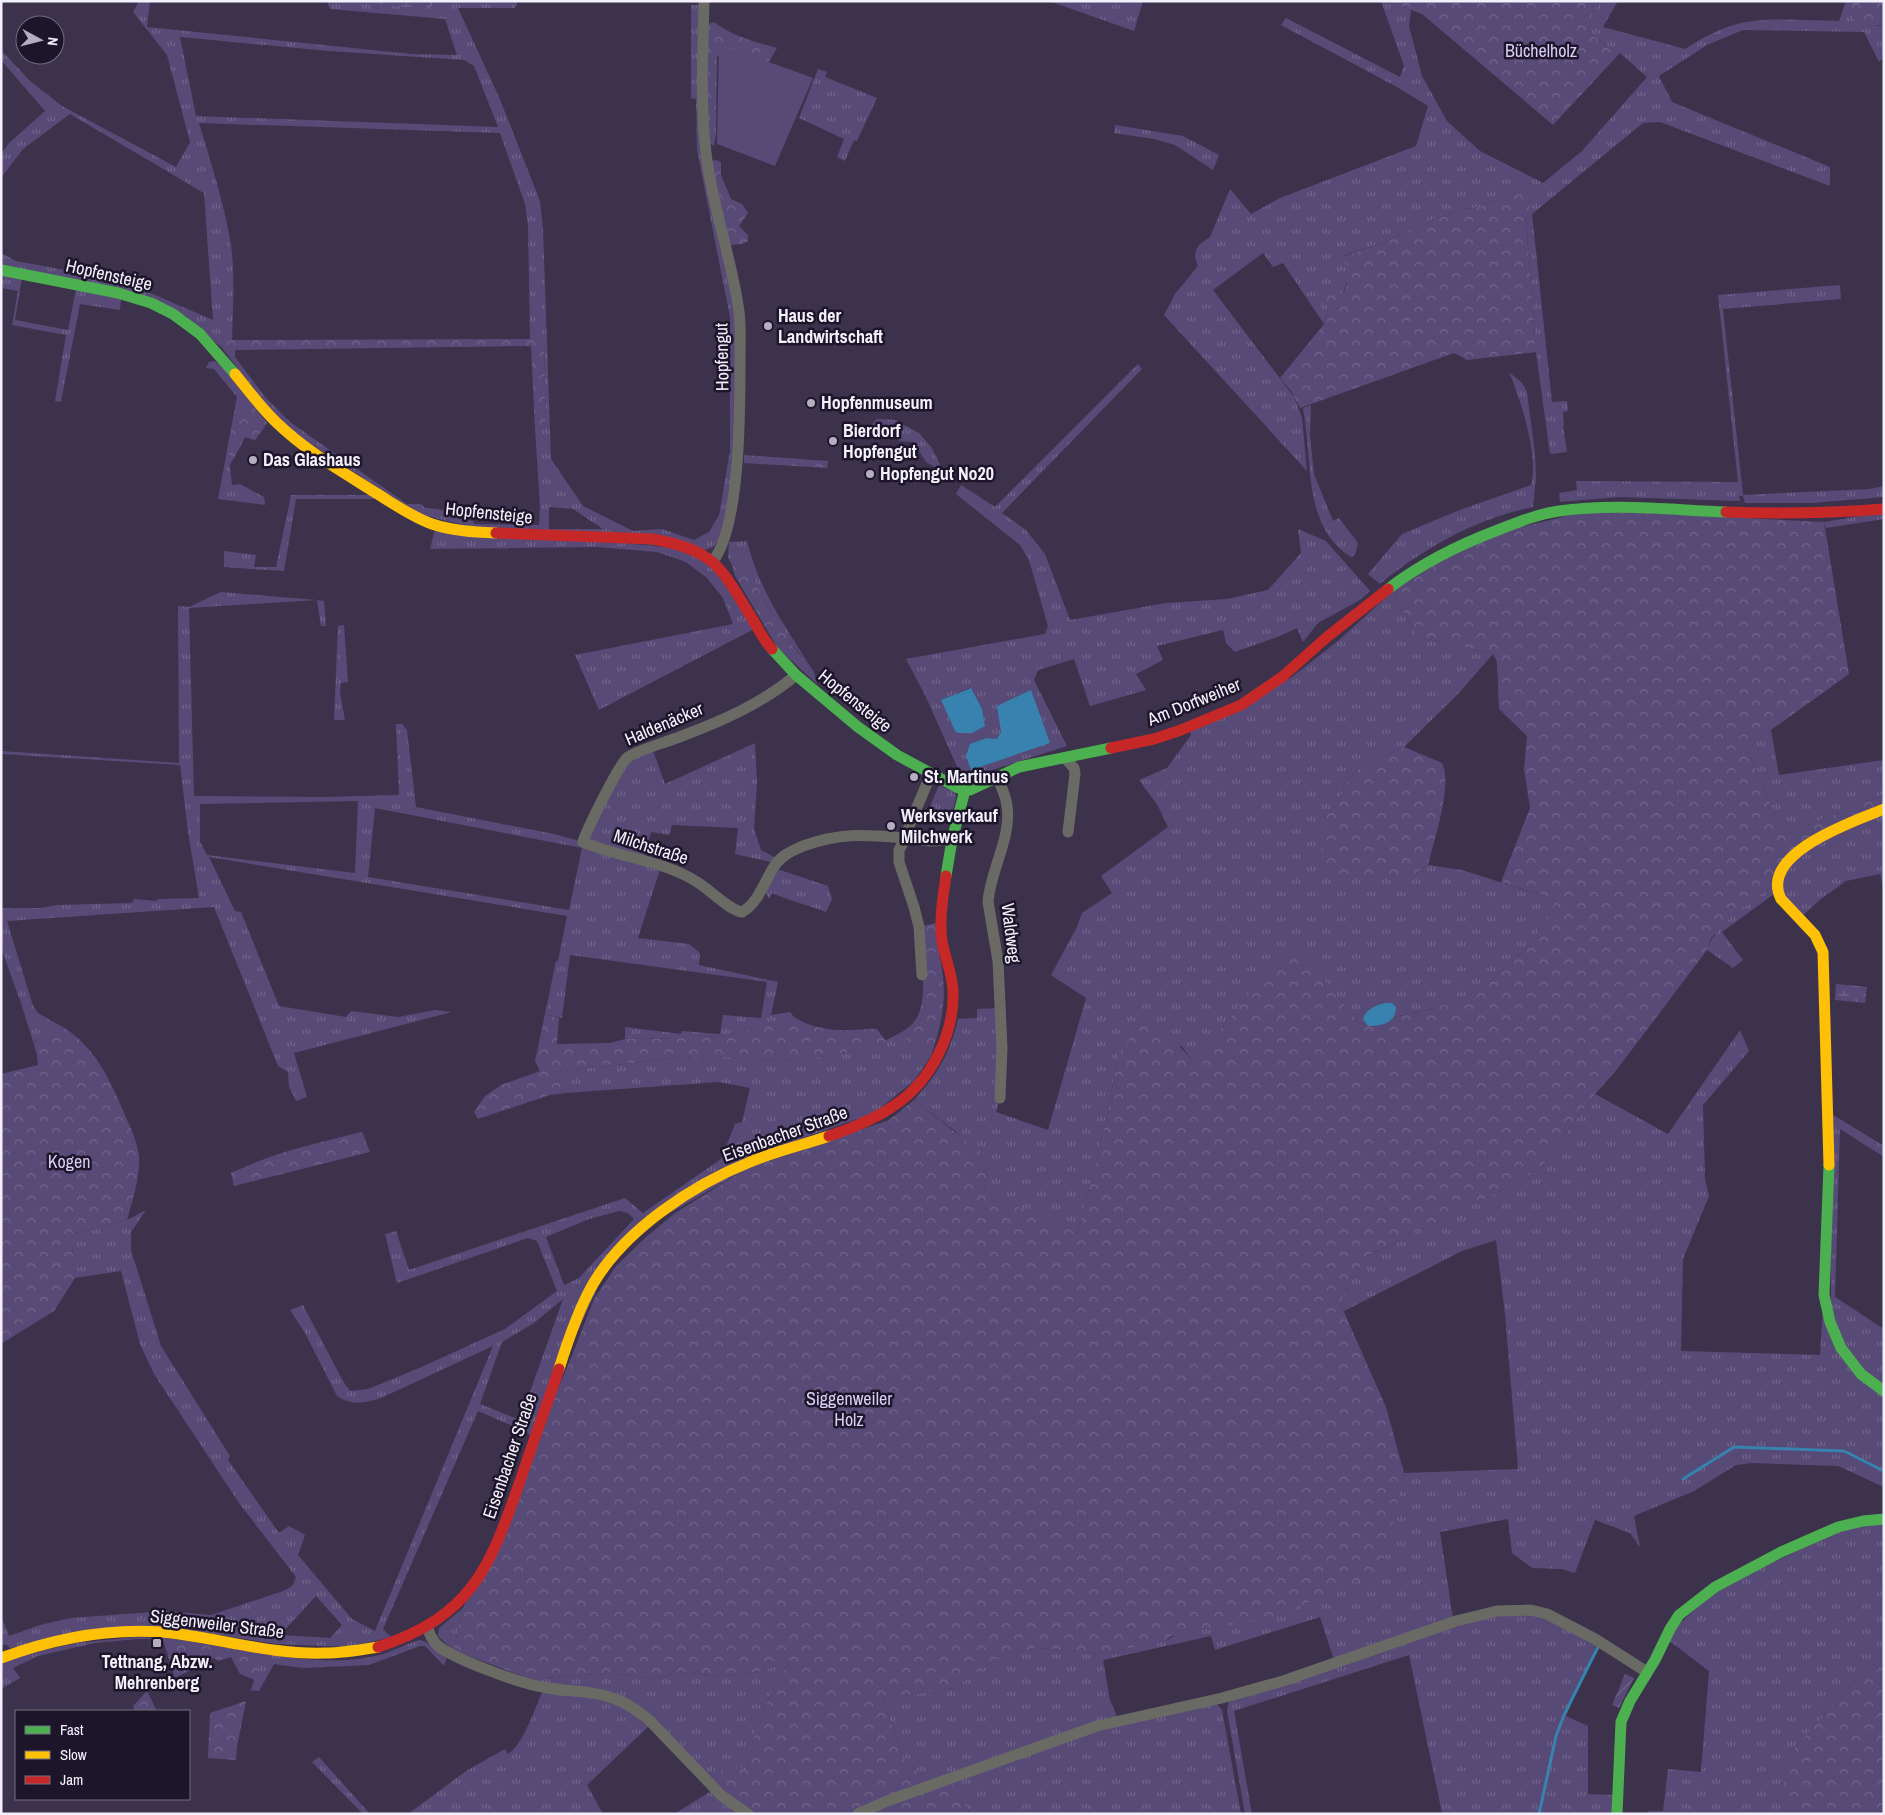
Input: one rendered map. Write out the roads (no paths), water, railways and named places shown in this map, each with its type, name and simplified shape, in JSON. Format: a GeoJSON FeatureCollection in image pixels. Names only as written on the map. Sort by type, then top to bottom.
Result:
{"type":"FeatureCollection","features":[{"type":"Feature","properties":{"kind":"street","name":"Hopfengut"},"geometry":{"type":"LineString","coordinates":[[704,1],[703,63],[706,152],[712,194],[738,301],[740,331],[741,395],[734,486],[723,540],[718,554],[713,561]]}},
{"type":"Feature","properties":{"kind":"street","name":"Hopfensteige"},"geometry":{"type":"LineString","coordinates":[[1,270],[127,295],[154,304],[183,320],[224,358],[263,409],[292,438],[333,467],[430,524],[450,530],[468,532],[664,540],[698,551],[713,561],[724,573],[768,646],[796,675],[876,742],[931,774],[965,790]]}},
{"type":"Feature","properties":{"kind":"street","name":"Am Dorfweiher"},"geometry":{"type":"LineString","coordinates":[[965,790],[976,788],[997,777],[1032,764],[1154,738],[1181,730],[1241,705],[1282,677],[1327,637],[1389,588],[1423,565],[1464,543],[1520,521],[1560,511],[1614,508],[1772,514],[1884,509]]}},
{"type":"Feature","properties":{"kind":"street","name":"Haldenäcker"},"geometry":{"type":"LineString","coordinates":[[584,842],[588,828],[628,757],[691,732],[755,703],[796,675]]}},
{"type":"Feature","properties":{"kind":"street"},"geometry":{"type":"LineString","coordinates":[[1065,758],[1074,768],[1075,774],[1068,832]]}},
{"type":"Feature","properties":{"kind":"street"},"geometry":{"type":"LineString","coordinates":[[922,975],[919,927],[899,862],[899,850],[906,838],[909,826],[931,774]]}},
{"type":"Feature","properties":{"kind":"street","name":"Waldweg"},"geometry":{"type":"LineString","coordinates":[[997,777],[1008,808],[1004,836],[988,893],[998,961],[1002,1048],[1000,1098]]}},
{"type":"Feature","properties":{"kind":"street","name":"Eisenbacher Straße"},"geometry":{"type":"LineString","coordinates":[[426,1627],[454,1606],[484,1569],[500,1537],[579,1312],[594,1282],[615,1254],[630,1239],[665,1211],[722,1176],[780,1150],[849,1129],[883,1114],[904,1100],[923,1080],[931,1068],[944,1043],[951,1015],[952,980],[941,931],[948,868],[965,790]]}},
{"type":"Feature","properties":{"kind":"street"},"geometry":{"type":"LineString","coordinates":[[1884,809],[1831,831],[1810,842],[1794,854],[1783,867],[1778,880],[1778,890],[1780,897],[1787,906],[1817,935],[1824,958],[1829,1177],[1824,1284],[1827,1312],[1836,1339],[1847,1357],[1861,1374],[1884,1391]]}},
{"type":"Feature","properties":{"kind":"street","name":"Milchstraße"},"geometry":{"type":"LineString","coordinates":[[584,842],[597,848],[680,873],[696,881],[733,908],[742,912],[748,908],[760,892],[776,864],[785,854],[814,842],[844,835],[906,838]]}},
{"type":"Feature","properties":{"kind":"street"},"geometry":{"type":"LineString","coordinates":[[906,838],[954,840]]}},
{"type":"Feature","properties":{"kind":"street"},"geometry":{"type":"LineString","coordinates":[[1617,1814],[1621,1722],[1630,1701],[1675,1621],[1686,1608],[1705,1593],[1781,1552],[1850,1524],[1884,1519]]}},
{"type":"Feature","properties":{"kind":"street"},"geometry":{"type":"LineString","coordinates":[[858,1814],[887,1801],[1097,1726],[1222,1698],[1284,1681],[1456,1621],[1496,1611],[1524,1609],[1547,1614],[1595,1638],[1647,1672]]}},
{"type":"Feature","properties":{"kind":"street"},"geometry":{"type":"LineString","coordinates":[[426,1627],[441,1648],[456,1656],[541,1687],[615,1698],[636,1710],[648,1719],[722,1796],[748,1814]]}},
{"type":"Feature","properties":{"kind":"street","name":"Siggenweiler Straße"},"geometry":{"type":"LineString","coordinates":[[1,1658],[40,1645],[66,1639],[114,1632],[160,1632],[213,1638],[297,1652],[341,1653],[394,1643],[426,1627]]}},
{"type":"Feature","properties":{"kind":"water"},"geometry":{"type":"Polygon","coordinates":[[[971,688],[982,709],[985,726],[972,733],[958,733],[955,731],[941,700],[971,688]]]}},
{"type":"Feature","properties":{"kind":"water"},"geometry":{"type":"Polygon","coordinates":[[[1031,690],[1050,743],[971,770],[966,756],[970,744],[987,738],[997,739],[1001,732],[997,706],[1031,690]]]}},
{"type":"Feature","properties":{"kind":"water"},"geometry":{"type":"Polygon","coordinates":[[[1392,1003],[1396,1007],[1394,1017],[1383,1024],[1368,1026],[1363,1019],[1366,1013],[1375,1006],[1392,1003]]]}},
{"type":"Feature","properties":{"kind":"waterway"},"geometry":{"type":"LineString","coordinates":[[1683,1479],[1734,1447],[1844,1451],[1884,1471]]}},
{"type":"Feature","properties":{"kind":"waterway"},"geometry":{"type":"LineString","coordinates":[[1539,1814],[1556,1736],[1564,1715],[1598,1647]]}},
{"type":"Feature","properties":{"kind":"place","name":"Haus der Landwirtschaft"},"geometry":{"type":"Point","coordinates":[768,326]}},
{"type":"Feature","properties":{"kind":"place","name":"Hopfenmuseum"},"geometry":{"type":"Point","coordinates":[811,403]}},
{"type":"Feature","properties":{"kind":"place","name":"Bierdorf Hopfengut"},"geometry":{"type":"Point","coordinates":[833,441]}},
{"type":"Feature","properties":{"kind":"place","name":"Das Glashaus"},"geometry":{"type":"Point","coordinates":[253,460]}},
{"type":"Feature","properties":{"kind":"place","name":"Hopfengut No20"},"geometry":{"type":"Point","coordinates":[870,474]}},
{"type":"Feature","properties":{"kind":"place","name":"St. Martinus"},"geometry":{"type":"Point","coordinates":[914,777]}},
{"type":"Feature","properties":{"kind":"place","name":"Werksverkauf Milchwerk"},"geometry":{"type":"Point","coordinates":[891,826]}},
{"type":"Feature","properties":{"kind":"place","name":"Tettnang, Abzw. Mehrenberg"},"geometry":{"type":"Point","coordinates":[157,1643]}},
{"type":"Feature","properties":{"kind":"park label","name":"Büchelholz"},"geometry":{"type":"Point","coordinates":[1541,51]}},
{"type":"Feature","properties":{"kind":"park label","name":"Kogen"},"geometry":{"type":"Point","coordinates":[69,1162]}},
{"type":"Feature","properties":{"kind":"park label","name":"Siggenweiler Holz"},"geometry":{"type":"Point","coordinates":[849,1409]}}]}
